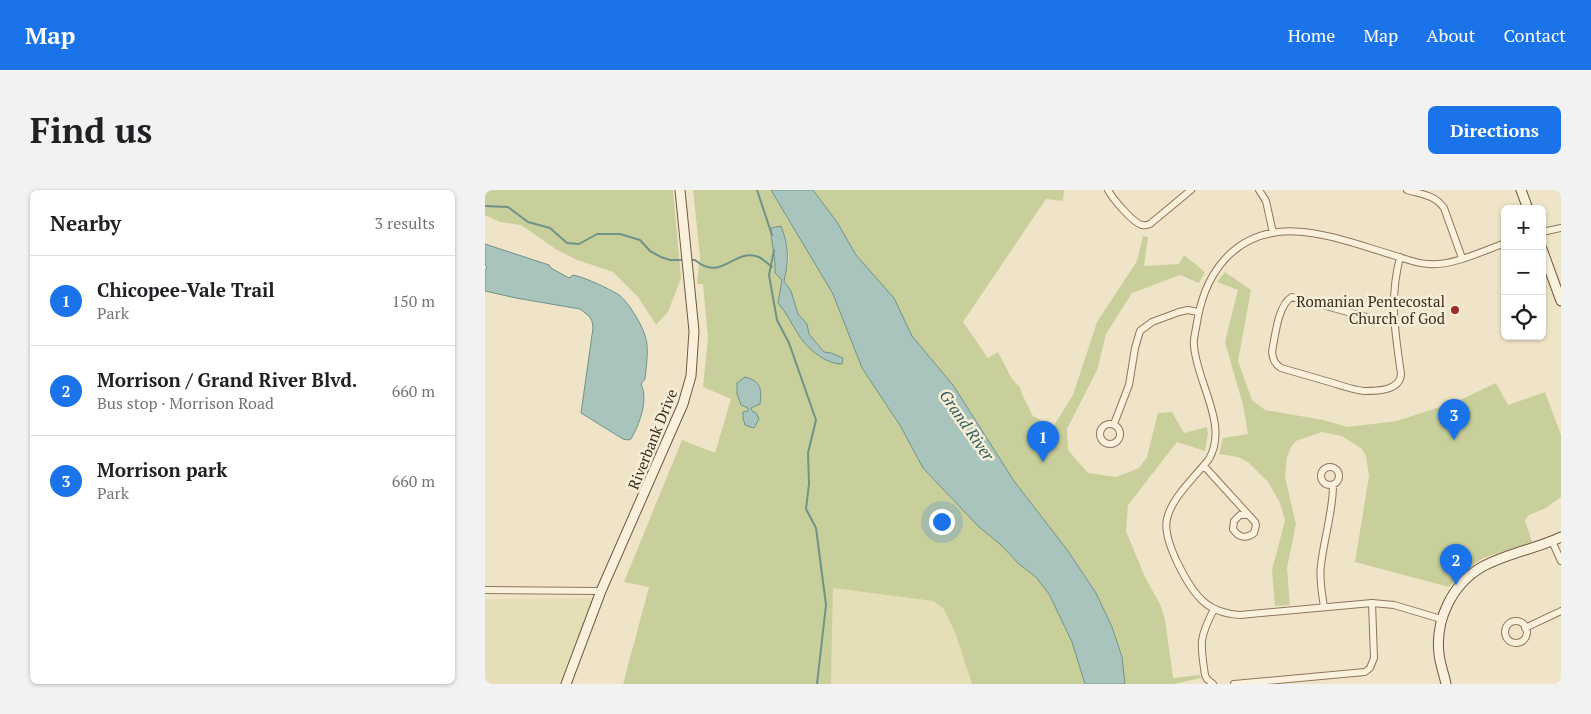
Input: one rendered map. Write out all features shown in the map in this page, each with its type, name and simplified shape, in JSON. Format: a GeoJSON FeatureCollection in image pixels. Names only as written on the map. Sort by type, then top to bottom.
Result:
{"type":"FeatureCollection","features":[{"type":"Feature","properties":{"kind":"street","name":"Riverbank Drive"},"geometry":{"type":"LineString","coordinates":[[566,684],[601,591],[683,404],[691,376],[694,331],[680,190]]}},
{"type":"Feature","properties":{"kind":"street"},"geometry":{"type":"LineString","coordinates":[[1108,190],[1134,220],[1142,226],[1146,226],[1191,190]]}},
{"type":"Feature","properties":{"kind":"street"},"geometry":{"type":"LineString","coordinates":[[1259,190],[1266,201],[1273,233]]}},
{"type":"Feature","properties":{"kind":"street"},"geometry":{"type":"LineString","coordinates":[[1407,190],[1429,196],[1440,203],[1444,208],[1462,258]]}},
{"type":"Feature","properties":{"kind":"street"},"geometry":{"type":"LineString","coordinates":[[1521,190],[1527,205]]}},
{"type":"Feature","properties":{"kind":"street"},"geometry":{"type":"LineString","coordinates":[[1546,231],[1561,228]]}},
{"type":"Feature","properties":{"kind":"street"},"geometry":{"type":"LineString","coordinates":[[1441,619],[1395,605],[1372,603],[1240,615],[1228,614],[1214,609],[1196,594],[1171,548],[1166,529],[1167,518],[1173,504],[1204,466],[1213,452],[1216,441],[1215,424],[1193,345],[1198,312],[1208,283],[1227,257],[1241,246],[1273,233],[1295,231],[1316,233],[1427,264],[1447,263],[1501,244]]}},
{"type":"Feature","properties":{"kind":"street"},"geometry":{"type":"LineString","coordinates":[[1542,250],[1561,301]]}},
{"type":"Feature","properties":{"kind":"street"},"geometry":{"type":"LineString","coordinates":[[1394,319],[1386,321],[1374,319],[1292,297],[1287,299],[1282,309],[1272,352],[1273,359],[1275,364],[1281,368],[1353,389],[1390,388],[1399,382],[1401,374],[1393,294],[1400,257]]}},
{"type":"Feature","properties":{"kind":"street"},"geometry":{"type":"LineString","coordinates":[[1114,424],[1129,386],[1135,348],[1140,331],[1151,322],[1179,312],[1188,310],[1198,312]]}},
{"type":"Feature","properties":{"kind":"street"},"geometry":{"type":"LineString","coordinates":[[1204,466],[1248,515]]}},
{"type":"Feature","properties":{"kind":"street"},"geometry":{"type":"LineString","coordinates":[[1323,607],[1320,566],[1333,499],[1333,485]]}},
{"type":"Feature","properties":{"kind":"street"},"geometry":{"type":"LineString","coordinates":[[1446,684],[1439,654],[1439,632],[1441,619],[1457,588],[1474,572],[1492,562],[1561,537]]}},
{"type":"Feature","properties":{"kind":"street"},"geometry":{"type":"LineString","coordinates":[[1552,541],[1561,561]]}},
{"type":"Feature","properties":{"kind":"street"},"geometry":{"type":"LineString","coordinates":[[485,590],[601,591]]}},
{"type":"Feature","properties":{"kind":"street"},"geometry":{"type":"LineString","coordinates":[[1234,684],[1365,672],[1370,668],[1374,658],[1372,603]]}},
{"type":"Feature","properties":{"kind":"street"},"geometry":{"type":"LineString","coordinates":[[1213,684],[1205,675],[1201,647],[1203,632],[1214,609]]}},
{"type":"Feature","properties":{"kind":"street"},"geometry":{"type":"LineString","coordinates":[[1525,628],[1561,611]]}},
{"type":"Feature","properties":{"kind":"shaded area"},"geometry":{"type":"Polygon","coordinates":[[[833,588],[933,601],[944,609],[956,635],[972,684],[831,684],[833,588]]]}},
{"type":"Feature","properties":{"kind":"shaded area"},"geometry":{"type":"Polygon","coordinates":[[[593,598],[559,684],[485,684],[485,599],[593,598]]]}},
{"type":"Feature","properties":{"kind":"green space"},"geometry":{"type":"Polygon","coordinates":[[[485,190],[673,190],[681,278],[668,312],[656,325],[638,297],[613,272],[577,260],[557,250],[521,225],[500,222],[485,215],[485,190]]]}},
{"type":"Feature","properties":{"kind":"green space"},"geometry":{"type":"Polygon","coordinates":[[[693,190],[771,190],[833,294],[862,368],[901,427],[923,468],[978,526],[1036,577],[1049,594],[1072,642],[1085,684],[972,684],[956,635],[944,609],[933,601],[833,588],[831,684],[623,684],[649,587],[624,582],[682,440],[715,453],[731,399],[703,387],[708,338],[703,284],[697,284],[700,256],[693,190]],[[787,242],[776,259],[775,273],[782,280],[778,303],[787,313],[801,339],[826,360],[831,353],[825,353],[809,334],[807,324],[798,314],[791,291],[784,281],[789,258],[787,242]]]}},
{"type":"Feature","properties":{"kind":"green space"},"geometry":{"type":"Polygon","coordinates":[[[813,190],[1064,190],[1063,201],[1046,199],[963,322],[988,358],[998,352],[1012,379],[1020,387],[1033,416],[1053,427],[1073,395],[1097,322],[1137,261],[1143,236],[1148,237],[1144,266],[1179,264],[1184,255],[1205,272],[1199,283],[1180,275],[1132,293],[1106,334],[1097,370],[1067,429],[1068,450],[1088,473],[1116,477],[1139,468],[1147,457],[1158,413],[1172,412],[1184,433],[1207,427],[1208,434],[1205,451],[1177,442],[1128,505],[1126,531],[1145,577],[1160,604],[1165,619],[1173,678],[1200,675],[1201,678],[1174,684],[1125,684],[1122,657],[1112,627],[1096,593],[1068,551],[1014,481],[953,385],[912,336],[894,298],[856,255],[837,222],[813,190]]]}},
{"type":"Feature","properties":{"kind":"green space"},"geometry":{"type":"Polygon","coordinates":[[[1225,272],[1251,290],[1238,361],[1252,400],[1265,410],[1323,420],[1348,427],[1397,421],[1458,401],[1496,383],[1508,405],[1545,392],[1561,435],[1561,497],[1546,508],[1529,515],[1525,520],[1532,542],[1483,558],[1458,576],[1449,587],[1355,562],[1369,476],[1366,456],[1362,449],[1342,436],[1322,432],[1296,441],[1287,457],[1285,477],[1296,524],[1287,568],[1290,605],[1275,606],[1272,570],[1285,520],[1280,503],[1268,482],[1249,463],[1238,457],[1219,454],[1223,438],[1248,434],[1243,405],[1225,342],[1238,290],[1217,282],[1225,272]]]}},
{"type":"Feature","properties":{"kind":"water","name":"Grand River"},"geometry":{"type":"Polygon","coordinates":[[[771,190],[813,190],[837,222],[856,255],[894,298],[912,336],[953,385],[1014,481],[1068,551],[1096,593],[1112,627],[1122,657],[1125,684],[1085,684],[1072,642],[1049,594],[1036,577],[978,526],[923,468],[901,427],[862,368],[833,294],[771,190]]]}},
{"type":"Feature","properties":{"kind":"water"},"geometry":{"type":"Polygon","coordinates":[[[781,226],[786,240],[787,253],[784,281],[791,291],[798,314],[807,324],[809,334],[824,352],[843,358],[842,364],[824,359],[808,347],[778,303],[782,280],[775,273],[771,228],[781,226]]]}},
{"type":"Feature","properties":{"kind":"water"},"geometry":{"type":"Polygon","coordinates":[[[485,244],[549,265],[569,278],[573,275],[590,281],[619,295],[628,304],[644,333],[647,349],[645,379],[641,384],[644,397],[642,412],[631,439],[623,439],[581,413],[593,328],[589,316],[580,309],[485,291],[485,270],[487,268],[485,264],[485,244]]]}},
{"type":"Feature","properties":{"kind":"water"},"geometry":{"type":"Polygon","coordinates":[[[745,377],[757,383],[761,394],[760,404],[751,408],[759,419],[754,428],[745,425],[743,412],[748,411],[748,408],[741,405],[737,394],[737,383],[745,377]]]}},
{"type":"Feature","properties":{"kind":"waterway"},"geometry":{"type":"LineString","coordinates":[[757,190],[772,235]]}},
{"type":"Feature","properties":{"kind":"waterway"},"geometry":{"type":"LineString","coordinates":[[485,206],[508,207],[528,222],[550,228],[567,243],[579,244],[597,234],[620,234],[640,240],[650,251],[661,257],[670,260],[682,260]]}},
{"type":"Feature","properties":{"kind":"waterway"},"geometry":{"type":"LineString","coordinates":[[774,250],[769,275],[777,320],[789,343],[816,420],[808,453],[809,484],[806,509],[816,528],[826,605],[817,684]]}},
{"type":"Feature","properties":{"kind":"waterway"},"geometry":{"type":"LineString","coordinates":[[692,260],[713,268],[721,267],[742,256],[750,255],[759,257],[772,267]]}},
{"type":"Feature","properties":{"kind":"place","name":"Romanian Pentecostal Church of God"},"geometry":{"type":"Point","coordinates":[1455,310]}},
{"type":"Feature","properties":{"kind":"place","name":"Morrison park"},"geometry":{"type":"Point","coordinates":[1454,440]}},
{"type":"Feature","properties":{"kind":"place","name":"Chicopee-Vale Trail"},"geometry":{"type":"Point","coordinates":[1043,462]}},
{"type":"Feature","properties":{"kind":"place","name":"Morrison / Grand River Blvd."},"geometry":{"type":"Point","coordinates":[1456,585]}}]}
